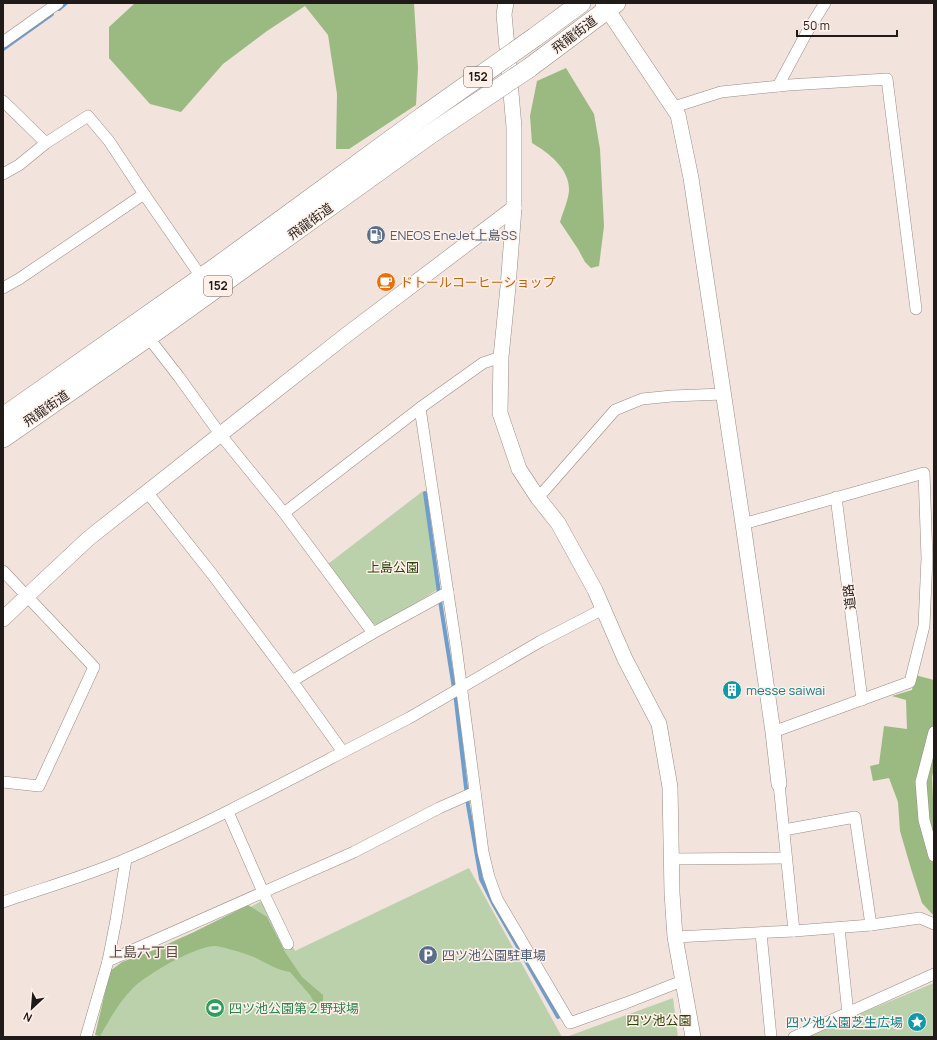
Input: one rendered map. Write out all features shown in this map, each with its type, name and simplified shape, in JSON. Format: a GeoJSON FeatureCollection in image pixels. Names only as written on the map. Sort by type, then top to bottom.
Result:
{"type":"FeatureCollection","features":[{"type":"Feature","properties":{"kind":"highway","name":"飛龍街道"},"geometry":{"type":"LineString","coordinates":[[3,417],[202,278],[581,3]]}},
{"type":"Feature","properties":{"kind":"highway","name":"飛龍街道"},"geometry":{"type":"LineString","coordinates":[[3,438],[148,337],[432,133],[529,68],[609,5]]}},
{"type":"Feature","properties":{"kind":"street"},"geometry":{"type":"LineString","coordinates":[[3,42],[58,3]]}},
{"type":"Feature","properties":{"kind":"street"},"geometry":{"type":"LineString","coordinates":[[506,3],[504,14],[514,127],[514,208],[501,357],[500,413],[519,469],[538,498],[558,523],[595,590],[625,659],[659,724],[670,787],[672,893],[675,937],[693,1037]]}},
{"type":"Feature","properties":{"kind":"street"},"geometry":{"type":"LineString","coordinates":[[778,86],[807,32],[825,3]]}},
{"type":"Feature","properties":{"kind":"street"},"geometry":{"type":"LineString","coordinates":[[609,5],[614,18],[635,53],[674,107],[678,115],[691,178],[773,732],[794,931]]}},
{"type":"Feature","properties":{"kind":"street"},"geometry":{"type":"LineString","coordinates":[[674,107],[721,92],[778,86],[887,79],[916,309]]}},
{"type":"Feature","properties":{"kind":"street"},"geometry":{"type":"LineString","coordinates":[[3,101],[46,144]]}},
{"type":"Feature","properties":{"kind":"street"},"geometry":{"type":"LineString","coordinates":[[3,174],[19,165],[46,144],[88,116],[109,141],[202,278]]}},
{"type":"Feature","properties":{"kind":"street"},"geometry":{"type":"LineString","coordinates":[[3,288],[25,275],[144,194]]}},
{"type":"Feature","properties":{"kind":"street"},"geometry":{"type":"LineString","coordinates":[[3,619],[89,538],[345,336],[514,208]]}},
{"type":"Feature","properties":{"kind":"street"},"geometry":{"type":"LineString","coordinates":[[148,337],[220,434],[284,513],[373,633]]}},
{"type":"Feature","properties":{"kind":"street"},"geometry":{"type":"LineString","coordinates":[[284,513],[420,408],[483,363],[501,357]]}},
{"type":"Feature","properties":{"kind":"street"},"geometry":{"type":"LineString","coordinates":[[538,498],[615,410],[642,399],[723,394]]}},
{"type":"Feature","properties":{"kind":"street"},"geometry":{"type":"LineString","coordinates":[[420,408],[441,596],[456,690],[469,738],[469,795],[488,878],[497,899],[570,1023],[682,981]]}},
{"type":"Feature","properties":{"kind":"street"},"geometry":{"type":"LineString","coordinates":[[743,524],[924,473],[928,558],[924,626],[910,682],[773,732]]}},
{"type":"Feature","properties":{"kind":"street"},"geometry":{"type":"LineString","coordinates":[[147,492],[212,574],[343,752]]}},
{"type":"Feature","properties":{"kind":"street","name":"道路"},"geometry":{"type":"LineString","coordinates":[[836,497],[862,700]]}},
{"type":"Feature","properties":{"kind":"street"},"geometry":{"type":"LineString","coordinates":[[3,571],[94,667],[39,786],[3,782]]}},
{"type":"Feature","properties":{"kind":"street"},"geometry":{"type":"LineString","coordinates":[[292,681],[373,633],[441,596]]}},
{"type":"Feature","properties":{"kind":"street"},"geometry":{"type":"LineString","coordinates":[[3,902],[78,878],[126,859],[228,812],[409,718],[541,641],[603,609]]}},
{"type":"Feature","properties":{"kind":"street"},"geometry":{"type":"LineString","coordinates":[[934,732],[921,782],[924,820],[934,856]]}},
{"type":"Feature","properties":{"kind":"street"},"geometry":{"type":"LineString","coordinates":[[108,961],[354,852],[439,808],[469,795]]}},
{"type":"Feature","properties":{"kind":"street"},"geometry":{"type":"LineString","coordinates":[[228,812],[263,892],[288,944]]}},
{"type":"Feature","properties":{"kind":"street"},"geometry":{"type":"LineString","coordinates":[[784,830],[855,817],[871,925]]}},
{"type":"Feature","properties":{"kind":"street"},"geometry":{"type":"LineString","coordinates":[[672,859],[786,858]]}},
{"type":"Feature","properties":{"kind":"street"},"geometry":{"type":"LineString","coordinates":[[86,1037],[108,961],[126,859]]}},
{"type":"Feature","properties":{"kind":"street"},"geometry":{"type":"LineString","coordinates":[[675,937],[839,928],[920,918],[934,924]]}},
{"type":"Feature","properties":{"kind":"street"},"geometry":{"type":"LineString","coordinates":[[839,928],[848,1014]]}},
{"type":"Feature","properties":{"kind":"street"},"geometry":{"type":"LineString","coordinates":[[760,933],[771,1037]]}},
{"type":"Feature","properties":{"kind":"street"},"geometry":{"type":"LineString","coordinates":[[794,1037],[934,974]]}},
{"type":"Feature","properties":{"kind":"green space"},"geometry":{"type":"Polygon","coordinates":[[[135,3],[414,3],[418,68],[416,105],[349,149],[336,149],[337,94],[328,35],[305,6],[267,31],[223,64],[181,112],[150,104],[109,58],[109,27],[135,3]]]}},
{"type":"Feature","properties":{"kind":"green space"},"geometry":{"type":"Polygon","coordinates":[[[566,68],[594,114],[600,149],[604,226],[599,266],[591,268],[585,262],[560,222],[567,203],[569,191],[566,176],[557,162],[532,143],[530,116],[537,81],[566,68]]]}},
{"type":"Feature","properties":{"kind":"green space","name":"上島公園"},"geometry":{"type":"Polygon","coordinates":[[[423,491],[440,588],[379,626],[371,623],[328,564],[423,491]]]}},
{"type":"Feature","properties":{"kind":"green space"},"geometry":{"type":"Polygon","coordinates":[[[915,675],[934,680],[934,768],[932,777],[934,820],[934,916],[922,903],[900,831],[898,802],[889,778],[873,781],[870,766],[879,764],[884,726],[907,729],[906,700],[892,696],[912,690],[915,675]]]}},
{"type":"Feature","properties":{"kind":"green space"},"geometry":{"type":"Polygon","coordinates":[[[469,868],[562,1037],[97,1037],[115,980],[269,897],[295,951],[469,868]]]}},
{"type":"Feature","properties":{"kind":"green space"},"geometry":{"type":"Polygon","coordinates":[[[248,905],[267,917],[285,952],[302,977],[323,995],[323,1002],[315,1004],[310,995],[290,972],[276,968],[254,957],[235,951],[216,946],[208,947],[197,950],[173,961],[140,982],[123,999],[100,1036],[95,1035],[110,971],[122,962],[154,950],[194,932],[248,905]]]}},
{"type":"Feature","properties":{"kind":"green space"},"geometry":{"type":"Polygon","coordinates":[[[934,983],[934,1037],[804,1037],[934,983]]]}},
{"type":"Feature","properties":{"kind":"green space","name":"四ツ池公園"},"geometry":{"type":"Polygon","coordinates":[[[673,998],[678,1037],[566,1037],[673,998]]]}},
{"type":"Feature","properties":{"kind":"waterway"},"geometry":{"type":"LineString","coordinates":[[59,9],[66,3]]}},
{"type":"Feature","properties":{"kind":"waterway"},"geometry":{"type":"LineString","coordinates":[[3,49],[52,14]]}},
{"type":"Feature","properties":{"kind":"waterway"},"geometry":{"type":"LineString","coordinates":[[425,493],[456,701],[468,805],[481,879],[494,905],[558,1017]]}},
{"type":"Feature","properties":{"kind":"place","name":"ENEOS EneJet上島SS"},"geometry":{"type":"Point","coordinates":[376,235]}},
{"type":"Feature","properties":{"kind":"place","name":"ドトールコーヒーショップ"},"geometry":{"type":"Point","coordinates":[386,282]}},
{"type":"Feature","properties":{"kind":"place","name":"messe saiwai"},"geometry":{"type":"Point","coordinates":[732,690]}},
{"type":"Feature","properties":{"kind":"place","name":"四ツ池公園駐車場"},"geometry":{"type":"Point","coordinates":[428,955]}},
{"type":"Feature","properties":{"kind":"place","name":"四ツ池公園第２野球場"},"geometry":{"type":"Point","coordinates":[215,1008]}},
{"type":"Feature","properties":{"kind":"place","name":"四ツ池公園芝生広場"},"geometry":{"type":"Point","coordinates":[917,1022]}},
{"type":"Feature","properties":{"kind":"district","name":"上島六丁目"},"geometry":{"type":"Point","coordinates":[144,952]}}]}
